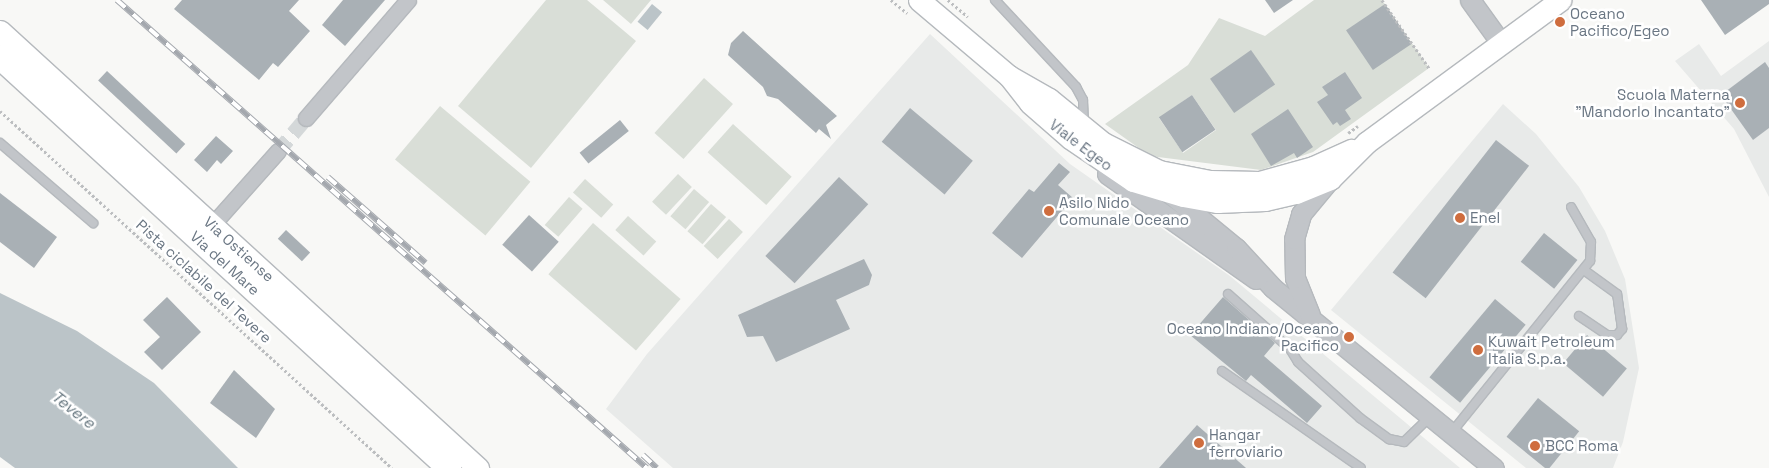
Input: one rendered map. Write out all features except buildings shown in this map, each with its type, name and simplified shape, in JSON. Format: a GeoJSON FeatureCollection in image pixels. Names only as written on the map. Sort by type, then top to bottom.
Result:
{"type":"FeatureCollection","features":[{"type":"Feature","properties":{"kind":"main road","name":"Viale Egeo"},"geometry":{"type":"LineString","coordinates":[[919,0],[1008,76],[1030,103],[1080,136],[1128,178],[1169,192],[1217,202],[1252,202],[1296,193],[1330,179],[1366,132]]}},
{"type":"Feature","properties":{"kind":"main road","name":"Viale Egeo"},"geometry":{"type":"LineString","coordinates":[[1080,136],[1132,160],[1187,178],[1241,183],[1275,179],[1322,164],[1366,132],[1501,43],[1560,0]]}},
{"type":"Feature","properties":{"kind":"main road","name":"Via Ostiense"},"geometry":{"type":"LineString","coordinates":[[0,31],[478,468]]}},
{"type":"Feature","properties":{"kind":"main road","name":"Via del Mare"},"geometry":{"type":"LineString","coordinates":[[0,58],[449,468]]}},
{"type":"Feature","properties":{"kind":"street"},"geometry":{"type":"LineString","coordinates":[[306,118],[408,0]]}},
{"type":"Feature","properties":{"kind":"street"},"geometry":{"type":"LineString","coordinates":[[1470,0],[1501,43]]}},
{"type":"Feature","properties":{"kind":"street"},"geometry":{"type":"LineString","coordinates":[[1080,136],[1128,191],[1273,288],[1494,468]]}},
{"type":"Feature","properties":{"kind":"street"},"geometry":{"type":"LineString","coordinates":[[212,225],[278,150]]}},
{"type":"Feature","properties":{"kind":"street","name":"Viale Egeo"},"geometry":{"type":"LineString","coordinates":[[1132,160],[1169,192]]}},
{"type":"Feature","properties":{"kind":"street"},"geometry":{"type":"LineString","coordinates":[[1169,192],[1187,178]]}},
{"type":"Feature","properties":{"kind":"street"},"geometry":{"type":"LineString","coordinates":[[1314,322],[1295,278],[1294,239],[1301,214],[1330,179]]}},
{"type":"Feature","properties":{"kind":"street"},"geometry":{"type":"LineString","coordinates":[[1169,192],[1169,207],[1181,226]]}},
{"type":"Feature","properties":{"kind":"street"},"geometry":{"type":"LineString","coordinates":[[1169,192],[1236,248],[1273,288]]}},
{"type":"Feature","properties":{"kind":"lane"},"geometry":{"type":"LineString","coordinates":[[995,0],[1079,91],[1084,106],[1080,136]]}},
{"type":"Feature","properties":{"kind":"lane"},"geometry":{"type":"LineString","coordinates":[[0,143],[93,223]]}},
{"type":"Feature","properties":{"kind":"lane"},"geometry":{"type":"LineString","coordinates":[[1451,433],[1584,270],[1592,256],[1592,247],[1571,207]]}},
{"type":"Feature","properties":{"kind":"lane"},"geometry":{"type":"LineString","coordinates":[[1579,316],[1607,335],[1617,335],[1622,329],[1617,294],[1584,270]]}},
{"type":"Feature","properties":{"kind":"lane"},"geometry":{"type":"LineString","coordinates":[[1228,294],[1360,418],[1389,439],[1404,442],[1430,417]]}},
{"type":"Feature","properties":{"kind":"lane"},"geometry":{"type":"LineString","coordinates":[[1222,371],[1361,468]]}},
{"type":"Feature","properties":{"kind":"path"},"geometry":{"type":"LineString","coordinates":[[948,0],[974,23]]}},
{"type":"Feature","properties":{"kind":"path"},"geometry":{"type":"LineString","coordinates":[[1382,0],[1429,68]]}},
{"type":"Feature","properties":{"kind":"path"},"geometry":{"type":"LineString","coordinates":[[1427,76],[1435,70]]}},
{"type":"Feature","properties":{"kind":"path","name":"Pista ciclabile del Tevere"},"geometry":{"type":"LineString","coordinates":[[0,111],[392,468]]}},
{"type":"Feature","properties":{"kind":"path"},"geometry":{"type":"LineString","coordinates":[[1341,138],[1366,132]]}},
{"type":"Feature","properties":{"kind":"shaded area"},"geometry":{"type":"Polygon","coordinates":[[[546,0],[587,0],[636,41],[531,168],[458,106],[546,0]]]}},
{"type":"Feature","properties":{"kind":"shaded area"},"geometry":{"type":"Polygon","coordinates":[[[603,0],[651,0],[631,24],[603,0]]]}},
{"type":"Feature","properties":{"kind":"shaded area"},"geometry":{"type":"Polygon","coordinates":[[[1314,0],[1382,0],[1429,68],[1313,152],[1261,170],[1150,156],[1105,124],[1188,65],[1219,18],[1265,36],[1314,0]],[[1192,95],[1159,118],[1183,153],[1216,130],[1192,95]]]}},
{"type":"Feature","properties":{"kind":"shaded area"},"geometry":{"type":"Polygon","coordinates":[[[930,34],[1070,164],[1230,276],[1460,468],[673,468],[606,409],[647,354],[930,34]]]}},
{"type":"Feature","properties":{"kind":"shaded area","name":"Scuola Materna \"Mandorlo Incantato\""},"geometry":{"type":"Polygon","coordinates":[[[1769,41],[1769,197],[1734,129],[1675,61],[1699,44],[1721,76],[1769,41]]]}},
{"type":"Feature","properties":{"kind":"shaded area"},"geometry":{"type":"Polygon","coordinates":[[[704,78],[733,104],[683,159],[654,133],[704,78]]]}},
{"type":"Feature","properties":{"kind":"shaded area"},"geometry":{"type":"Polygon","coordinates":[[[1503,104],[1536,134],[1579,187],[1605,231],[1625,279],[1639,368],[1623,442],[1613,468],[1526,468],[1331,310],[1503,104]]]}},
{"type":"Feature","properties":{"kind":"shaded area"},"geometry":{"type":"Polygon","coordinates":[[[440,106],[530,182],[485,235],[395,160],[440,106]]]}},
{"type":"Feature","properties":{"kind":"shaded area"},"geometry":{"type":"Polygon","coordinates":[[[733,124],[792,177],[766,205],[708,152],[733,124]]]}},
{"type":"Feature","properties":{"kind":"shaded area"},"geometry":{"type":"Polygon","coordinates":[[[678,174],[692,187],[666,215],[652,202],[678,174]]]}},
{"type":"Feature","properties":{"kind":"shaded area"},"geometry":{"type":"Polygon","coordinates":[[[585,179],[613,204],[601,218],[573,192],[585,179]]]}},
{"type":"Feature","properties":{"kind":"shaded area"},"geometry":{"type":"Polygon","coordinates":[[[694,189],[709,202],[685,229],[670,216],[694,189]]]}},
{"type":"Feature","properties":{"kind":"shaded area"},"geometry":{"type":"Polygon","coordinates":[[[569,197],[583,209],[558,237],[545,225],[569,197]]]}},
{"type":"Feature","properties":{"kind":"shaded area"},"geometry":{"type":"Polygon","coordinates":[[[711,204],[726,217],[702,244],[687,231],[711,204]]]}},
{"type":"Feature","properties":{"kind":"shaded area"},"geometry":{"type":"Polygon","coordinates":[[[628,216],[656,241],[644,256],[615,230],[628,216]]]}},
{"type":"Feature","properties":{"kind":"shaded area"},"geometry":{"type":"Polygon","coordinates":[[[729,219],[743,232],[718,259],[704,246],[729,219]]]}},
{"type":"Feature","properties":{"kind":"shaded area"},"geometry":{"type":"Polygon","coordinates":[[[593,223],[681,299],[636,350],[548,274],[593,223]]]}},
{"type":"Feature","properties":{"kind":"water"},"geometry":{"type":"Polygon","coordinates":[[[652,4],[662,12],[648,30],[638,22],[652,4]]]}},
{"type":"Feature","properties":{"kind":"water","name":"Tevere"},"geometry":{"type":"Polygon","coordinates":[[[0,293],[77,331],[154,383],[238,468],[15,468],[0,457],[0,293]]]}},
{"type":"Feature","properties":{"kind":"tunnel"},"geometry":{"type":"LineString","coordinates":[[278,151],[306,118]]}},
{"type":"Feature","properties":{"kind":"railway"},"geometry":{"type":"LineString","coordinates":[[117,0],[647,468]]}},
{"type":"Feature","properties":{"kind":"railway"},"geometry":{"type":"LineString","coordinates":[[328,177],[426,263]]}},
{"type":"Feature","properties":{"kind":"railway"},"geometry":{"type":"LineString","coordinates":[[643,455],[657,468]]}},
{"type":"Feature","properties":{"kind":"place","name":"Oceano Pacifico/Egeo"},"geometry":{"type":"Point","coordinates":[1560,22]}},
{"type":"Feature","properties":{"kind":"place","name":"Scuola Materna \"Mandorlo Incantato\""},"geometry":{"type":"Point","coordinates":[1740,103]}},
{"type":"Feature","properties":{"kind":"place","name":"Asilo Nido Comunale Oceano"},"geometry":{"type":"Point","coordinates":[1049,211]}},
{"type":"Feature","properties":{"kind":"place","name":"Enel"},"geometry":{"type":"Point","coordinates":[1460,218]}},
{"type":"Feature","properties":{"kind":"place","name":"Oceano Indiano/Oceano Pacifico"},"geometry":{"type":"Point","coordinates":[1349,337]}},
{"type":"Feature","properties":{"kind":"place","name":"Kuwait Petroleum Italia S.p.a."},"geometry":{"type":"Point","coordinates":[1478,350]}},
{"type":"Feature","properties":{"kind":"place","name":"Hangar ferroviario"},"geometry":{"type":"Point","coordinates":[1199,443]}},
{"type":"Feature","properties":{"kind":"place","name":"BCC Roma"},"geometry":{"type":"Point","coordinates":[1535,446]}}]}
